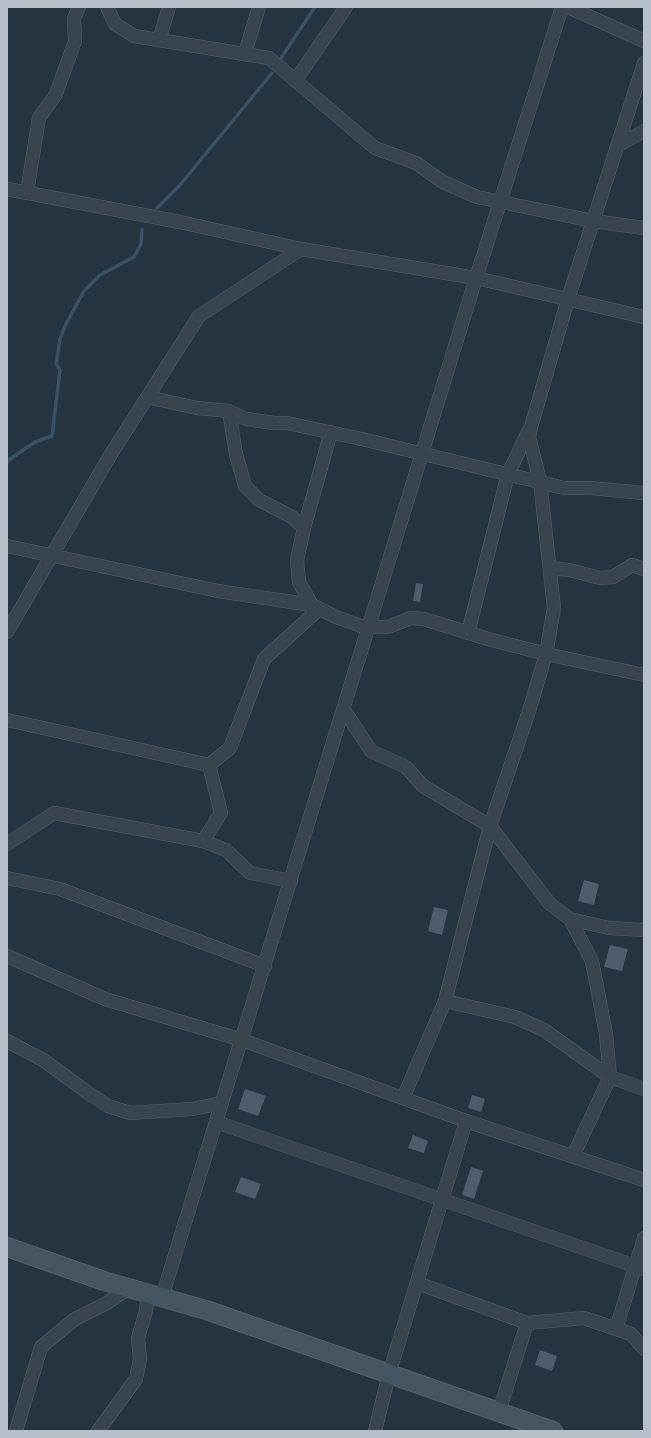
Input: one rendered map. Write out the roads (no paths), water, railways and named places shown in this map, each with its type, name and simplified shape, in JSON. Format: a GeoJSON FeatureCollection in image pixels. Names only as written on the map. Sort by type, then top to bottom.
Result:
{"type":"FeatureCollection","features":[{"type":"Feature","properties":{"kind":"street"},"geometry":{"type":"LineString","coordinates":[[27,192],[39,118],[56,94],[68,61],[75,41],[74,18],[79,7]]}},
{"type":"Feature","properties":{"kind":"street"},"geometry":{"type":"LineString","coordinates":[[107,7],[116,24],[134,36],[269,58],[295,82],[375,148],[416,163],[443,182],[477,197],[593,220],[644,228]]}},
{"type":"Feature","properties":{"kind":"street"},"geometry":{"type":"LineString","coordinates":[[159,40],[169,7]]}},
{"type":"Feature","properties":{"kind":"street"},"geometry":{"type":"LineString","coordinates":[[245,53],[258,7]]}},
{"type":"Feature","properties":{"kind":"street"},"geometry":{"type":"LineString","coordinates":[[295,82],[346,7]]}},
{"type":"Feature","properties":{"kind":"street"},"geometry":{"type":"LineString","coordinates":[[98,1431],[136,1379],[140,1359],[138,1338],[146,1311],[155,1295],[216,1122],[424,453],[476,278],[562,7]]}},
{"type":"Feature","properties":{"kind":"street"},"geometry":{"type":"LineString","coordinates":[[568,7],[644,41]]}},
{"type":"Feature","properties":{"kind":"street"},"geometry":{"type":"LineString","coordinates":[[468,633],[508,474],[530,427],[568,299],[617,146],[640,90],[644,63]]}},
{"type":"Feature","properties":{"kind":"street"},"geometry":{"type":"LineString","coordinates":[[617,146],[644,131]]}},
{"type":"Feature","properties":{"kind":"street"},"geometry":{"type":"LineString","coordinates":[[7,189],[180,222],[301,250],[476,278],[644,316]]}},
{"type":"Feature","properties":{"kind":"street"},"geometry":{"type":"LineString","coordinates":[[7,632],[147,397],[199,316],[301,250]]}},
{"type":"Feature","properties":{"kind":"street"},"geometry":{"type":"LineString","coordinates":[[147,397],[197,408],[229,412],[246,419],[274,423],[287,423],[331,432],[424,453],[564,488],[590,488],[644,493]]}},
{"type":"Feature","properties":{"kind":"street"},"geometry":{"type":"LineString","coordinates":[[229,412],[236,454],[245,486],[259,500],[292,517],[304,528]]}},
{"type":"Feature","properties":{"kind":"street"},"geometry":{"type":"LineString","coordinates":[[403,1098],[445,1001],[490,826],[529,711],[546,654],[554,608],[540,481],[529,437],[530,427]]}},
{"type":"Feature","properties":{"kind":"street"},"geometry":{"type":"LineString","coordinates":[[315,607],[299,582],[297,560],[304,528],[331,432]]}},
{"type":"Feature","properties":{"kind":"street"},"geometry":{"type":"LineString","coordinates":[[7,546],[218,591],[315,607],[336,617],[370,627],[388,628],[411,618],[424,619],[468,633],[546,654],[644,675]]}},
{"type":"Feature","properties":{"kind":"street"},"geometry":{"type":"LineString","coordinates":[[550,568],[569,570],[600,578],[613,577],[632,565],[644,569]]}},
{"type":"Feature","properties":{"kind":"street"},"geometry":{"type":"LineString","coordinates":[[209,765],[230,748],[264,659],[315,607]]}},
{"type":"Feature","properties":{"kind":"street"},"geometry":{"type":"LineString","coordinates":[[344,710],[371,751],[406,767],[423,786],[490,826],[550,904],[570,919],[609,928],[644,930]]}},
{"type":"Feature","properties":{"kind":"street"},"geometry":{"type":"LineString","coordinates":[[7,720],[209,765]]}},
{"type":"Feature","properties":{"kind":"street"},"geometry":{"type":"LineString","coordinates":[[204,841],[221,813],[209,765]]}},
{"type":"Feature","properties":{"kind":"street"},"geometry":{"type":"LineString","coordinates":[[7,844],[54,812],[204,841],[226,850],[250,873],[291,881]]}},
{"type":"Feature","properties":{"kind":"street"},"geometry":{"type":"LineString","coordinates":[[7,878],[60,889],[265,966]]}},
{"type":"Feature","properties":{"kind":"street"},"geometry":{"type":"LineString","coordinates":[[570,919],[592,961],[606,1034],[610,1077],[573,1156]]}},
{"type":"Feature","properties":{"kind":"street"},"geometry":{"type":"LineString","coordinates":[[7,956],[105,999],[242,1040],[466,1121],[644,1180]]}},
{"type":"Feature","properties":{"kind":"street"},"geometry":{"type":"LineString","coordinates":[[445,1001],[515,1017],[544,1030],[610,1077],[644,1089]]}},
{"type":"Feature","properties":{"kind":"street"},"geometry":{"type":"LineString","coordinates":[[7,1041],[43,1060],[108,1106],[130,1114],[185,1109],[222,1103]]}},
{"type":"Feature","properties":{"kind":"street"},"geometry":{"type":"LineString","coordinates":[[375,1431],[389,1374],[466,1121]]}},
{"type":"Feature","properties":{"kind":"street"},"geometry":{"type":"LineString","coordinates":[[216,1122],[640,1268]]}},
{"type":"Feature","properties":{"kind":"street"},"geometry":{"type":"LineString","coordinates":[[616,1329],[640,1268],[644,1238]]}},
{"type":"Feature","properties":{"kind":"street"},"geometry":{"type":"LineString","coordinates":[[7,1247],[129,1288],[206,1310],[553,1431]]}},
{"type":"Feature","properties":{"kind":"street"},"geometry":{"type":"LineString","coordinates":[[417,1283],[527,1323],[584,1318],[632,1334],[644,1349]]}},
{"type":"Feature","properties":{"kind":"street"},"geometry":{"type":"LineString","coordinates":[[16,1431],[41,1347],[75,1319],[107,1303],[129,1288]]}},
{"type":"Feature","properties":{"kind":"street"},"geometry":{"type":"LineString","coordinates":[[499,1412],[527,1323]]}},
{"type":"Feature","properties":{"kind":"waterway"},"geometry":{"type":"LineString","coordinates":[[281,58],[315,7]]}},
{"type":"Feature","properties":{"kind":"waterway"},"geometry":{"type":"LineString","coordinates":[[157,208],[180,185],[272,73]]}},
{"type":"Feature","properties":{"kind":"waterway"},"geometry":{"type":"LineString","coordinates":[[7,463],[10,459],[35,442],[52,436],[60,370],[56,364],[60,339],[65,326],[84,291],[100,275],[134,257],[141,244],[142,229]]}}]}
